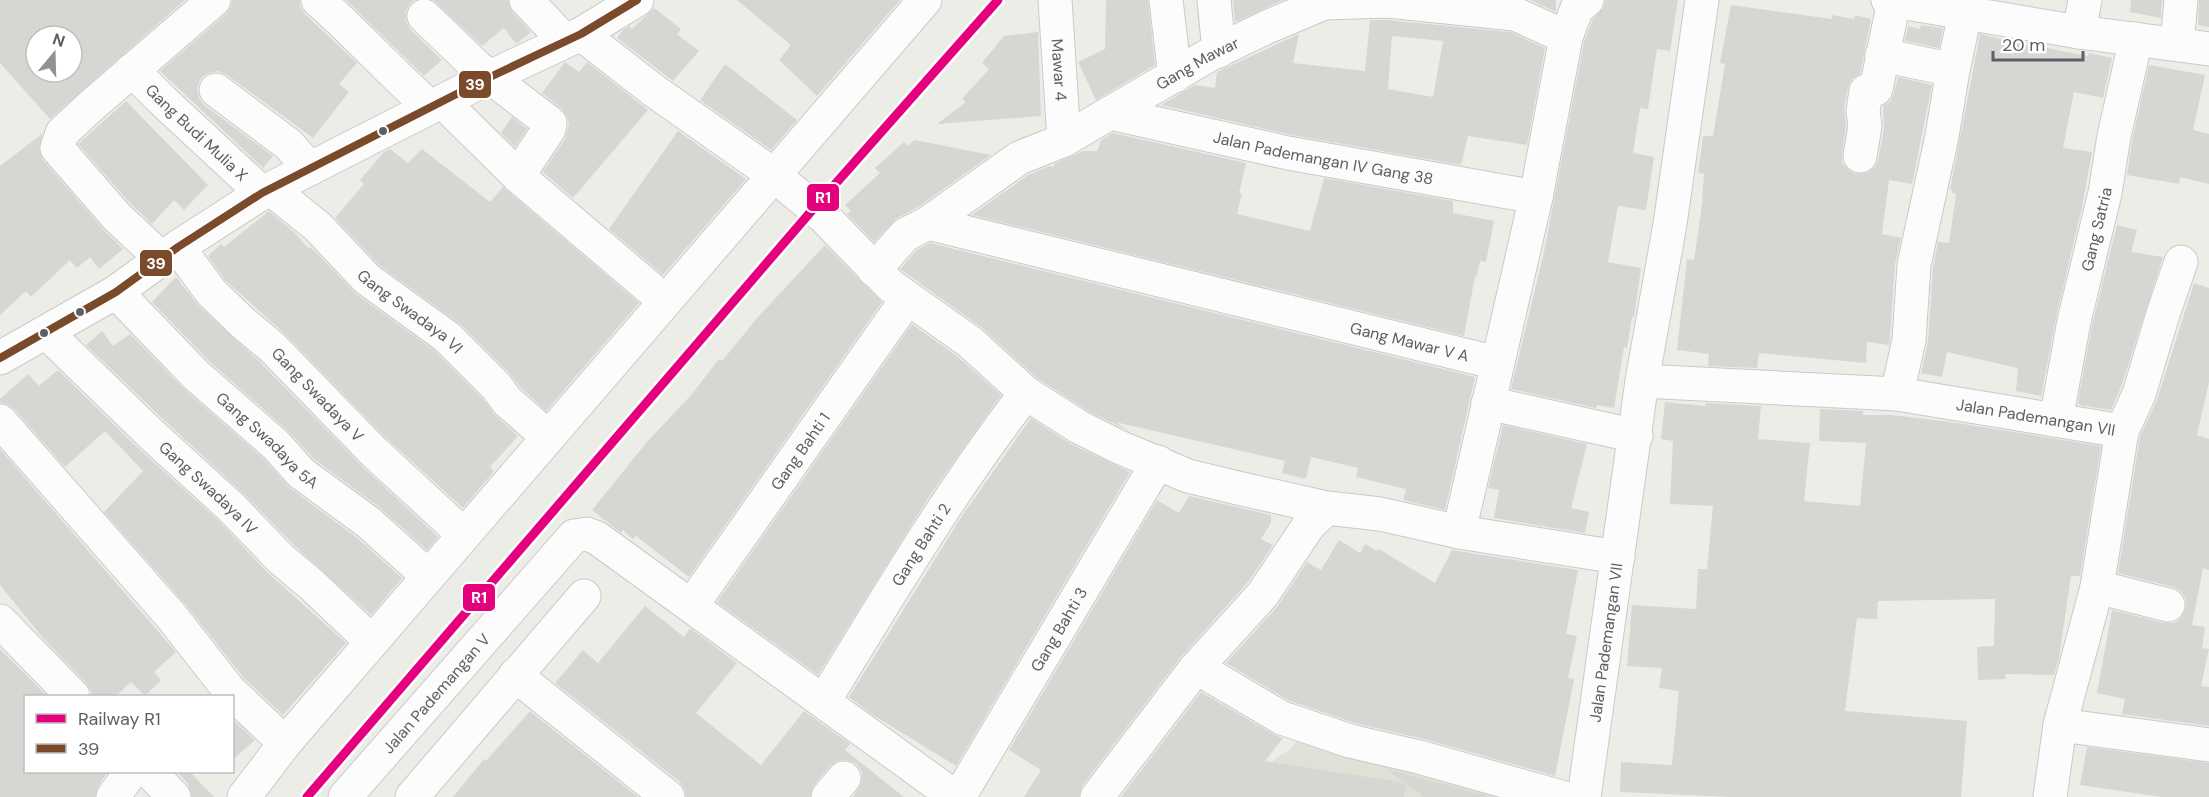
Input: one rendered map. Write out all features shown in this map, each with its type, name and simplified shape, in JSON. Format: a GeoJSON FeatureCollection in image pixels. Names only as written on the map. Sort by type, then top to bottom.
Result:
{"type":"FeatureCollection","features":[{"type":"Feature","properties":{"kind":"street"},"geometry":{"type":"LineString","coordinates":[[132,70],[214,0]]}},
{"type":"Feature","properties":{"kind":"street"},"geometry":{"type":"LineString","coordinates":[[318,0],[360,41],[437,104],[665,301]]}},
{"type":"Feature","properties":{"kind":"street"},"geometry":{"type":"LineString","coordinates":[[526,0],[573,38],[653,90],[774,175],[824,217],[874,270],[907,299],[970,342],[1026,393],[1079,427],[1119,447],[1188,476],[1320,515],[1380,514],[1472,534],[1618,557]]}},
{"type":"Feature","properties":{"kind":"street"},"geometry":{"type":"LineString","coordinates":[[0,358],[116,292],[170,253],[266,191],[490,76],[573,38],[637,0]]}},
{"type":"Feature","properties":{"kind":"street"},"geometry":{"type":"LineString","coordinates":[[244,797],[285,743],[925,0]]}},
{"type":"Feature","properties":{"kind":"street","name":"Mawar 4"},"geometry":{"type":"LineString","coordinates":[[1055,0],[1064,140]]}},
{"type":"Feature","properties":{"kind":"street"},"geometry":{"type":"LineString","coordinates":[[1166,0],[1175,76]]}},
{"type":"Feature","properties":{"kind":"street"},"geometry":{"type":"LineString","coordinates":[[1214,0],[1219,51]]}},
{"type":"Feature","properties":{"kind":"street"},"geometry":{"type":"LineString","coordinates":[[1472,534],[1496,405],[1497,363],[1536,197],[1566,36],[1577,8],[1587,0]]}},
{"type":"Feature","properties":{"kind":"street","name":"Jalan Pademangan VII"},"geometry":{"type":"LineString","coordinates":[[1584,797],[1642,381],[1670,224],[1702,0]]}},
{"type":"Feature","properties":{"kind":"street","name":"Gang Mawar"},"geometry":{"type":"LineString","coordinates":[[874,270],[905,236],[928,223],[1019,158],[1064,140],[1219,51],[1267,27],[1324,3],[1388,1],[1515,7],[1566,36]]}},
{"type":"Feature","properties":{"kind":"street"},"geometry":{"type":"LineString","coordinates":[[1860,156],[1865,126],[1863,111],[1866,91],[1876,89],[1891,1],[1965,14],[2008,12],[2082,16],[2136,39],[2179,26],[2209,49]]}},
{"type":"Feature","properties":{"kind":"street"},"geometry":{"type":"LineString","coordinates":[[1897,394],[1909,340],[1914,265],[1965,14]]}},
{"type":"Feature","properties":{"kind":"street"},"geometry":{"type":"LineString","coordinates":[[424,16],[477,67],[550,123],[549,129],[518,176]]}},
{"type":"Feature","properties":{"kind":"street","name":"Gang Satria"},"geometry":{"type":"LineString","coordinates":[[2055,420],[2074,321],[2105,193],[2114,136],[2136,39]]}},
{"type":"Feature","properties":{"kind":"street"},"geometry":{"type":"LineString","coordinates":[[1882,55],[1953,70]]}},
{"type":"Feature","properties":{"kind":"street","name":"Gang Budi Mulia X"},"geometry":{"type":"LineString","coordinates":[[132,70],[163,101],[266,191]]}},
{"type":"Feature","properties":{"kind":"street","name":"Gang Swadaya V"},"geometry":{"type":"LineString","coordinates":[[132,70],[62,133],[57,148],[117,217],[170,253],[242,322],[273,348],[374,452],[464,535]]}},
{"type":"Feature","properties":{"kind":"street"},"geometry":{"type":"LineString","coordinates":[[216,90],[288,144],[310,169]]}},
{"type":"Feature","properties":{"kind":"street","name":"Jalan Pademangan IV Gang 38"},"geometry":{"type":"LineString","coordinates":[[1110,113],[1288,153],[1536,197]]}},
{"type":"Feature","properties":{"kind":"street","name":"Gang Swadaya VI"},"geometry":{"type":"LineString","coordinates":[[266,191],[318,227],[367,279],[447,337],[496,386],[507,401],[548,437]]}},
{"type":"Feature","properties":{"kind":"street","name":"Gang Mawar V A"},"geometry":{"type":"LineString","coordinates":[[928,223],[1497,363]]}},
{"type":"Feature","properties":{"kind":"street"},"geometry":{"type":"LineString","coordinates":[[2122,431],[2139,394],[2181,262]]}},
{"type":"Feature","properties":{"kind":"street","name":"Gang Swadaya 5A"},"geometry":{"type":"LineString","coordinates":[[116,292],[196,375],[276,445],[301,473],[368,522],[428,576]]}},
{"type":"Feature","properties":{"kind":"street","name":"Gang Bahti 1"},"geometry":{"type":"LineString","coordinates":[[692,605],[907,299]]}},
{"type":"Feature","properties":{"kind":"street","name":"Gang Swadaya IV"},"geometry":{"type":"LineString","coordinates":[[46,332],[152,435],[232,508],[281,559],[372,642]]}},
{"type":"Feature","properties":{"kind":"street","name":"Jalan Pademangan VII"},"geometry":{"type":"LineString","coordinates":[[1642,381],[1897,394],[2122,431],[2097,587],[2060,725],[2050,797]]}},
{"type":"Feature","properties":{"kind":"street","name":"Gang Bahti 2"},"geometry":{"type":"LineString","coordinates":[[824,701],[984,448],[1026,393]]}},
{"type":"Feature","properties":{"kind":"street"},"geometry":{"type":"LineString","coordinates":[[1496,405],[1636,436]]}},
{"type":"Feature","properties":{"kind":"street"},"geometry":{"type":"LineString","coordinates":[[0,421],[172,616],[229,690],[285,743]]}},
{"type":"Feature","properties":{"kind":"street","name":"Gang Bahti 3"},"geometry":{"type":"LineString","coordinates":[[957,797],[1158,462]]}},
{"type":"Feature","properties":{"kind":"street"},"geometry":{"type":"LineString","coordinates":[[1097,797],[1195,669],[1263,594],[1320,515]]}},
{"type":"Feature","properties":{"kind":"street","name":"Jalan Pademangan V"},"geometry":{"type":"LineString","coordinates":[[345,797],[574,536],[587,534],[597,538],[692,605]]}},
{"type":"Feature","properties":{"kind":"street"},"geometry":{"type":"LineString","coordinates":[[2097,587],[2168,605]]}},
{"type":"Feature","properties":{"kind":"street"},"geometry":{"type":"LineString","coordinates":[[414,796],[514,675],[584,596]]}},
{"type":"Feature","properties":{"kind":"street"},"geometry":{"type":"LineString","coordinates":[[692,605],[957,797]]}},
{"type":"Feature","properties":{"kind":"street"},"geometry":{"type":"LineString","coordinates":[[0,621],[72,695]]}},
{"type":"Feature","properties":{"kind":"street"},"geometry":{"type":"LineString","coordinates":[[1195,669],[1206,673],[1282,718],[1350,741],[1419,757],[1561,797]]}},
{"type":"Feature","properties":{"kind":"street"},"geometry":{"type":"LineString","coordinates":[[514,675],[668,797]]}},
{"type":"Feature","properties":{"kind":"street"},"geometry":{"type":"LineString","coordinates":[[2060,725],[2209,744]]}},
{"type":"Feature","properties":{"kind":"street"},"geometry":{"type":"LineString","coordinates":[[113,797],[130,773]]}},
{"type":"Feature","properties":{"kind":"street"},"geometry":{"type":"LineString","coordinates":[[152,773],[174,797]]}},
{"type":"Feature","properties":{"kind":"shaded area"},"geometry":{"type":"Polygon","coordinates":[[[1303,733],[1535,797],[1246,797],[1275,759],[1290,749],[1303,733]]]}},
{"type":"Feature","properties":{"kind":"building"},"geometry":{"type":"Polygon","coordinates":[[[0,0],[185,0],[50,119],[0,63],[0,0]]]}},
{"type":"Feature","properties":{"kind":"building"},"geometry":{"type":"Polygon","coordinates":[[[232,0],[300,0],[300,6],[305,14],[357,63],[339,84],[349,92],[313,138],[227,75],[218,71],[208,73],[201,78],[197,88],[199,98],[204,105],[273,156],[263,168],[160,71],[226,14],[231,7],[232,0]]]}},
{"type":"Feature","properties":{"kind":"building"},"geometry":{"type":"Polygon","coordinates":[[[346,0],[415,0],[410,3],[406,11],[406,22],[411,30],[442,60],[424,76],[346,0]]]}},
{"type":"Feature","properties":{"kind":"building"},"geometry":{"type":"Polygon","coordinates":[[[433,0],[508,0],[512,12],[531,32],[516,44],[504,28],[482,46],[433,0]]]}},
{"type":"Feature","properties":{"kind":"building"},"geometry":{"type":"Polygon","coordinates":[[[737,0],[900,0],[817,96],[779,60],[791,45],[737,0]]]}},
{"type":"Feature","properties":{"kind":"building"},"geometry":{"type":"Polygon","coordinates":[[[1106,0],[1148,0],[1155,65],[1096,100],[1078,62],[1105,49],[1106,0]]]}},
{"type":"Feature","properties":{"kind":"building"},"geometry":{"type":"Polygon","coordinates":[[[1233,0],[1283,0],[1235,22],[1233,0]]]}},
{"type":"Feature","properties":{"kind":"building"},"geometry":{"type":"Polygon","coordinates":[[[1530,0],[1556,0],[1556,12],[1530,0]]]}},
{"type":"Feature","properties":{"kind":"building"},"geometry":{"type":"Polygon","coordinates":[[[1605,0],[1678,0],[1670,51],[1657,49],[1648,109],[1640,108],[1633,153],[1654,157],[1646,210],[1618,206],[1608,262],[1641,268],[1634,317],[1632,317],[1627,348],[1624,347],[1614,408],[1597,405],[1596,408],[1511,389],[1544,252],[1584,42],[1593,19],[1604,7],[1605,0]]]}},
{"type":"Feature","properties":{"kind":"building"},"geometry":{"type":"Polygon","coordinates":[[[2131,0],[2162,0],[2161,18],[2130,12],[2131,0]]]}},
{"type":"Feature","properties":{"kind":"building"},"geometry":{"type":"Polygon","coordinates":[[[2199,0],[2209,0],[2209,27],[2198,25],[2199,0]]]}},
{"type":"Feature","properties":{"kind":"building"},"geometry":{"type":"Polygon","coordinates":[[[1731,5],[1832,19],[1832,15],[1854,19],[1855,15],[1871,19],[1860,74],[1852,79],[1844,108],[1846,126],[1842,162],[1848,170],[1856,174],[1867,173],[1875,167],[1884,129],[1883,106],[1890,102],[1898,77],[1932,85],[1912,184],[1889,180],[1882,234],[1901,238],[1895,264],[1889,345],[1867,342],[1866,363],[1759,353],[1757,368],[1708,366],[1709,354],[1677,350],[1687,259],[1694,260],[1703,198],[1704,174],[1698,173],[1703,136],[1713,136],[1725,64],[1720,63],[1731,5]]]}},
{"type":"Feature","properties":{"kind":"building"},"geometry":{"type":"Polygon","coordinates":[[[654,8],[681,29],[677,34],[699,51],[673,81],[617,38],[623,30],[630,26],[632,29],[654,8]]]}},
{"type":"Feature","properties":{"kind":"building"},"geometry":{"type":"Polygon","coordinates":[[[1370,20],[1510,32],[1545,48],[1527,145],[1468,136],[1461,165],[1292,135],[1161,105],[1195,85],[1215,88],[1217,72],[1299,34],[1293,63],[1365,71],[1370,20]],[[1392,36],[1388,89],[1433,97],[1443,41],[1392,36]]]}},
{"type":"Feature","properties":{"kind":"building"},"geometry":{"type":"Polygon","coordinates":[[[1921,25],[1943,28],[1939,48],[1905,41],[1908,26],[1920,29],[1921,25]]]}},
{"type":"Feature","properties":{"kind":"building"},"geometry":{"type":"Polygon","coordinates":[[[1038,32],[1041,116],[937,124],[966,102],[962,99],[989,69],[982,63],[1004,36],[1038,32]]]}},
{"type":"Feature","properties":{"kind":"building"},"geometry":{"type":"Polygon","coordinates":[[[1980,34],[2046,50],[2047,48],[2088,56],[2089,53],[2112,58],[2103,98],[2074,92],[2063,148],[2092,152],[2041,396],[2016,391],[2018,368],[1947,352],[1942,377],[1921,373],[1928,341],[1933,268],[1938,242],[1949,243],[1956,194],[1950,190],[1980,34]]]}},
{"type":"Feature","properties":{"kind":"building"},"geometry":{"type":"Polygon","coordinates":[[[565,62],[579,72],[587,62],[648,110],[573,198],[543,172],[565,139],[569,125],[562,109],[542,93],[565,62]]]}},
{"type":"Feature","properties":{"kind":"building"},"geometry":{"type":"Polygon","coordinates":[[[725,64],[797,120],[771,150],[700,100],[725,64]]]}},
{"type":"Feature","properties":{"kind":"building"},"geometry":{"type":"Polygon","coordinates":[[[2149,65],[2205,75],[2193,130],[2209,134],[2209,184],[2180,177],[2179,184],[2127,175],[2132,140],[2149,65]]]}},
{"type":"Feature","properties":{"kind":"building"},"geometry":{"type":"Polygon","coordinates":[[[126,101],[208,185],[184,210],[174,200],[152,224],[131,204],[78,144],[126,101]]]}},
{"type":"Feature","properties":{"kind":"building"},"geometry":{"type":"Polygon","coordinates":[[[512,117],[527,129],[515,147],[501,133],[512,117]]]}},
{"type":"Feature","properties":{"kind":"building"},"geometry":{"type":"Polygon","coordinates":[[[678,131],[746,179],[663,275],[609,229],[678,131]]]}},
{"type":"Feature","properties":{"kind":"building"},"geometry":{"type":"Polygon","coordinates":[[[1113,133],[1246,163],[1237,214],[1310,231],[1324,178],[1453,201],[1453,213],[1494,221],[1486,262],[1480,261],[1477,276],[1475,276],[1464,336],[972,215],[1028,175],[1049,166],[1054,167],[1054,164],[1083,151],[1097,151],[1101,140],[1113,133]]]}},
{"type":"Feature","properties":{"kind":"building"},"geometry":{"type":"Polygon","coordinates":[[[42,134],[39,151],[43,160],[123,249],[99,269],[90,257],[77,268],[70,260],[31,297],[26,291],[0,315],[0,166],[42,134]]]}},
{"type":"Feature","properties":{"kind":"building"},"geometry":{"type":"Polygon","coordinates":[[[915,140],[991,155],[918,207],[896,219],[874,242],[847,214],[851,211],[845,205],[880,173],[875,168],[904,142],[907,146],[915,140]]]}},
{"type":"Feature","properties":{"kind":"building"},"geometry":{"type":"Polygon","coordinates":[[[390,149],[408,163],[422,149],[490,202],[503,187],[639,303],[546,411],[460,324],[379,265],[335,218],[364,184],[360,180],[383,153],[390,149]]]}},
{"type":"Feature","properties":{"kind":"building"},"geometry":{"type":"Polygon","coordinates":[[[269,211],[294,232],[309,249],[311,247],[356,294],[435,351],[518,436],[490,467],[494,471],[463,508],[387,439],[286,335],[225,280],[208,256],[221,244],[224,247],[269,211]]]}},
{"type":"Feature","properties":{"kind":"building"},"geometry":{"type":"Polygon","coordinates":[[[2117,225],[2137,230],[2131,252],[2163,257],[2121,387],[2111,410],[2079,405],[2078,402],[2092,325],[2117,225]]]}},
{"type":"Feature","properties":{"kind":"building"},"geometry":{"type":"Polygon","coordinates":[[[930,243],[1475,377],[1445,510],[1403,500],[1406,489],[1356,477],[1358,468],[1311,457],[1306,479],[1282,473],[1285,461],[1115,422],[1131,432],[1088,411],[1037,378],[981,327],[900,269],[917,250],[930,243]]]}},
{"type":"Feature","properties":{"kind":"building"},"geometry":{"type":"Polygon","coordinates":[[[825,245],[882,302],[689,577],[636,536],[633,539],[623,530],[621,533],[592,510],[647,442],[692,394],[719,359],[722,361],[759,316],[825,245]]]}},
{"type":"Feature","properties":{"kind":"building"},"geometry":{"type":"Polygon","coordinates":[[[176,277],[198,305],[260,362],[361,465],[438,537],[427,550],[379,507],[314,459],[288,431],[209,361],[152,302],[176,277]]]}},
{"type":"Feature","properties":{"kind":"building"},"geometry":{"type":"Polygon","coordinates":[[[2194,283],[2209,288],[2209,382],[2197,435],[2209,439],[2209,570],[2203,568],[2192,625],[2205,627],[2202,648],[2209,649],[2201,686],[2209,687],[2209,726],[2122,714],[2125,699],[2097,693],[2112,610],[2164,623],[2174,623],[2181,618],[2186,609],[2186,599],[2181,591],[2118,573],[2140,436],[2157,400],[2194,283]]]}},
{"type":"Feature","properties":{"kind":"building"},"geometry":{"type":"Polygon","coordinates":[[[912,324],[958,357],[1001,395],[930,495],[818,675],[717,602],[912,324]]]}},
{"type":"Feature","properties":{"kind":"building"},"geometry":{"type":"Polygon","coordinates":[[[102,331],[113,346],[130,334],[183,388],[263,458],[290,488],[356,537],[402,578],[371,615],[294,545],[245,495],[86,345],[102,331]]]}},
{"type":"Feature","properties":{"kind":"building"},"geometry":{"type":"Polygon","coordinates":[[[58,370],[139,449],[219,521],[267,572],[346,643],[283,715],[243,677],[186,605],[104,512],[143,471],[105,431],[65,467],[14,409],[7,404],[0,403],[0,399],[28,374],[39,386],[58,370]]]}},
{"type":"Feature","properties":{"kind":"building"},"geometry":{"type":"Polygon","coordinates":[[[1665,402],[1705,406],[1706,403],[1761,406],[1758,439],[1810,443],[1804,501],[1860,506],[1866,443],[1819,441],[1820,409],[1863,411],[1863,415],[1891,415],[1951,422],[2101,446],[2080,576],[2071,576],[2059,658],[2054,675],[2005,674],[2006,679],[1978,680],[1977,647],[1994,646],[1995,599],[1878,601],[1877,619],[1857,618],[1845,711],[1967,721],[1961,797],[1730,797],[1620,792],[1621,762],[1672,765],[1679,691],[1659,688],[1662,668],[1627,666],[1632,605],[1696,609],[1698,569],[1707,569],[1713,506],[1670,504],[1673,441],[1661,439],[1665,402]]]}},
{"type":"Feature","properties":{"kind":"building"},"geometry":{"type":"Polygon","coordinates":[[[1031,418],[1071,444],[1130,472],[956,766],[873,715],[849,697],[962,516],[1031,418]]]}},
{"type":"Feature","properties":{"kind":"building"},"geometry":{"type":"Polygon","coordinates":[[[1503,425],[1587,444],[1571,508],[1589,512],[1585,533],[1494,518],[1499,490],[1488,488],[1503,425]]]}},
{"type":"Feature","properties":{"kind":"building"},"geometry":{"type":"Polygon","coordinates":[[[0,449],[176,652],[154,672],[161,680],[146,695],[131,682],[117,695],[91,695],[86,683],[43,638],[0,585],[0,449]]]}},
{"type":"Feature","properties":{"kind":"building"},"geometry":{"type":"Polygon","coordinates":[[[1189,496],[1271,515],[1271,523],[1261,539],[1273,545],[1248,582],[1180,658],[1082,786],[1079,797],[1024,797],[1041,770],[1009,750],[1157,500],[1179,513],[1189,496]]]}},
{"type":"Feature","properties":{"kind":"building"},"geometry":{"type":"Polygon","coordinates":[[[1339,540],[1360,553],[1365,544],[1377,551],[1379,549],[1435,583],[1452,550],[1578,570],[1566,634],[1577,636],[1568,678],[1574,679],[1555,776],[1424,739],[1355,723],[1290,701],[1226,663],[1277,607],[1307,562],[1321,570],[1339,540]]]}},
{"type":"Feature","properties":{"kind":"building"},"geometry":{"type":"Polygon","coordinates":[[[645,606],[684,637],[690,628],[737,663],[696,713],[761,765],[804,711],[850,744],[845,750],[904,797],[853,797],[862,782],[862,772],[856,763],[847,760],[837,761],[830,766],[814,785],[810,797],[686,797],[680,782],[555,683],[583,650],[598,663],[645,606]]]}},
{"type":"Feature","properties":{"kind":"building"},"geometry":{"type":"Polygon","coordinates":[[[0,649],[46,695],[24,695],[24,773],[107,773],[95,797],[0,797],[0,649]]]}},
{"type":"Feature","properties":{"kind":"building"},"geometry":{"type":"Polygon","coordinates":[[[1201,692],[1283,738],[1265,761],[1405,783],[1386,769],[1492,797],[1424,797],[1406,783],[1404,797],[1121,797],[1201,692]]]}},
{"type":"Feature","properties":{"kind":"building"},"geometry":{"type":"Polygon","coordinates":[[[530,711],[638,797],[453,797],[484,759],[486,761],[530,711]]]}},
{"type":"Feature","properties":{"kind":"building"},"geometry":{"type":"Polygon","coordinates":[[[234,721],[255,740],[234,758],[234,721]]]}},
{"type":"Feature","properties":{"kind":"building"},"geometry":{"type":"Polygon","coordinates":[[[2087,747],[2209,763],[2209,797],[2162,797],[2080,785],[2087,747]]]}},
{"type":"Feature","properties":{"kind":"building"},"geometry":{"type":"Polygon","coordinates":[[[178,773],[191,773],[214,797],[192,797],[188,784],[178,773]]]}},
{"type":"Feature","properties":{"kind":"rail line","name":"R1"},"geometry":{"type":"LineString","coordinates":[[307,797],[814,208],[998,0]]}},
{"type":"Feature","properties":{"kind":"transit line","name":"39"},"geometry":{"type":"LineString","coordinates":[[0,358],[116,292],[178,247],[262,193],[490,77],[581,34],[637,0]]}}]}
